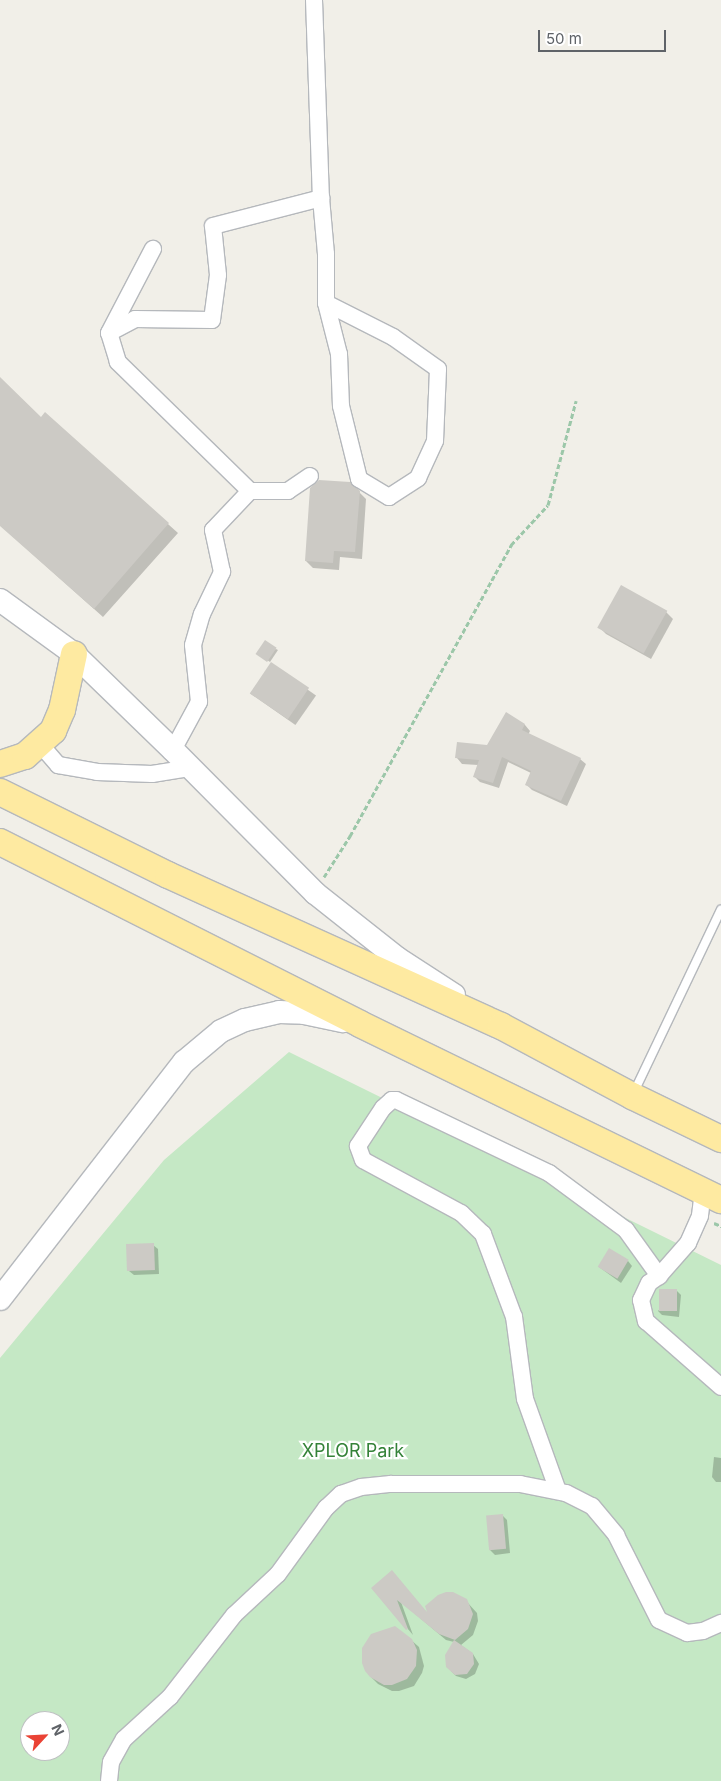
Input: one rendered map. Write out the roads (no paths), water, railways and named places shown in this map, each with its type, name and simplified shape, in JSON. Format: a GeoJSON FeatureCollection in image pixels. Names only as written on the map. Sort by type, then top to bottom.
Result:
{"type":"FeatureCollection","features":[{"type":"Feature","properties":{"kind":"highway"},"geometry":{"type":"LineString","coordinates":[[0,764],[25,756],[53,730],[62,710],[74,654]]}},
{"type":"Feature","properties":{"kind":"highway"},"geometry":{"type":"LineString","coordinates":[[0,792],[168,875],[501,1026],[632,1096],[721,1139]]}},
{"type":"Feature","properties":{"kind":"highway"},"geometry":{"type":"LineString","coordinates":[[0,842],[708,1202]]}},
{"type":"Feature","properties":{"kind":"main road"},"geometry":{"type":"LineString","coordinates":[[0,600],[74,654],[173,750],[315,893],[397,958],[501,1026]]}},
{"type":"Feature","properties":{"kind":"main road"},"geometry":{"type":"LineString","coordinates":[[0,1298],[184,1062],[221,1031],[245,1020],[279,1012],[304,1013],[360,1024]]}},
{"type":"Feature","properties":{"kind":"street"},"geometry":{"type":"LineString","coordinates":[[314,0],[320,198],[326,254],[326,303],[339,354],[341,406],[359,479],[389,497],[418,478],[435,441],[438,369],[393,338],[326,303]]}},
{"type":"Feature","properties":{"kind":"street"},"geometry":{"type":"LineString","coordinates":[[109,333],[135,319],[212,320],[218,275],[213,226],[320,198]]}},
{"type":"Feature","properties":{"kind":"street"},"geometry":{"type":"LineString","coordinates":[[153,248],[109,333],[118,362],[250,491],[288,491],[310,476]]}},
{"type":"Feature","properties":{"kind":"street"},"geometry":{"type":"LineString","coordinates":[[173,750],[199,702],[193,645],[202,614],[222,572],[213,530],[250,491]]}},
{"type":"Feature","properties":{"kind":"street"},"geometry":{"type":"LineString","coordinates":[[40,744],[58,765],[97,772],[152,774],[191,768]]}},
{"type":"Feature","properties":{"kind":"street"},"geometry":{"type":"LineString","coordinates":[[558,1491],[525,1399],[514,1317],[483,1234],[461,1213],[363,1160],[358,1146],[384,1108],[392,1100],[396,1100],[549,1173],[626,1230],[660,1276]]}},
{"type":"Feature","properties":{"kind":"street"},"geometry":{"type":"LineString","coordinates":[[708,1202],[688,1243],[660,1276],[649,1283],[641,1300],[646,1321],[721,1387]]}},
{"type":"Feature","properties":{"kind":"street"},"geometry":{"type":"LineString","coordinates":[[109,1781],[111,1762],[124,1739],[170,1697],[234,1615],[278,1574],[326,1508],[341,1494],[360,1487],[391,1484],[520,1484],[558,1491],[592,1506],[616,1535],[659,1620],[687,1633],[703,1631],[721,1623]]}},
{"type":"Feature","properties":{"kind":"lane"},"geometry":{"type":"LineString","coordinates":[[632,1096],[721,910]]}},
{"type":"Feature","properties":{"kind":"park label","name":"XPLOR Park"},"geometry":{"type":"Point","coordinates":[353,1451]}}]}
